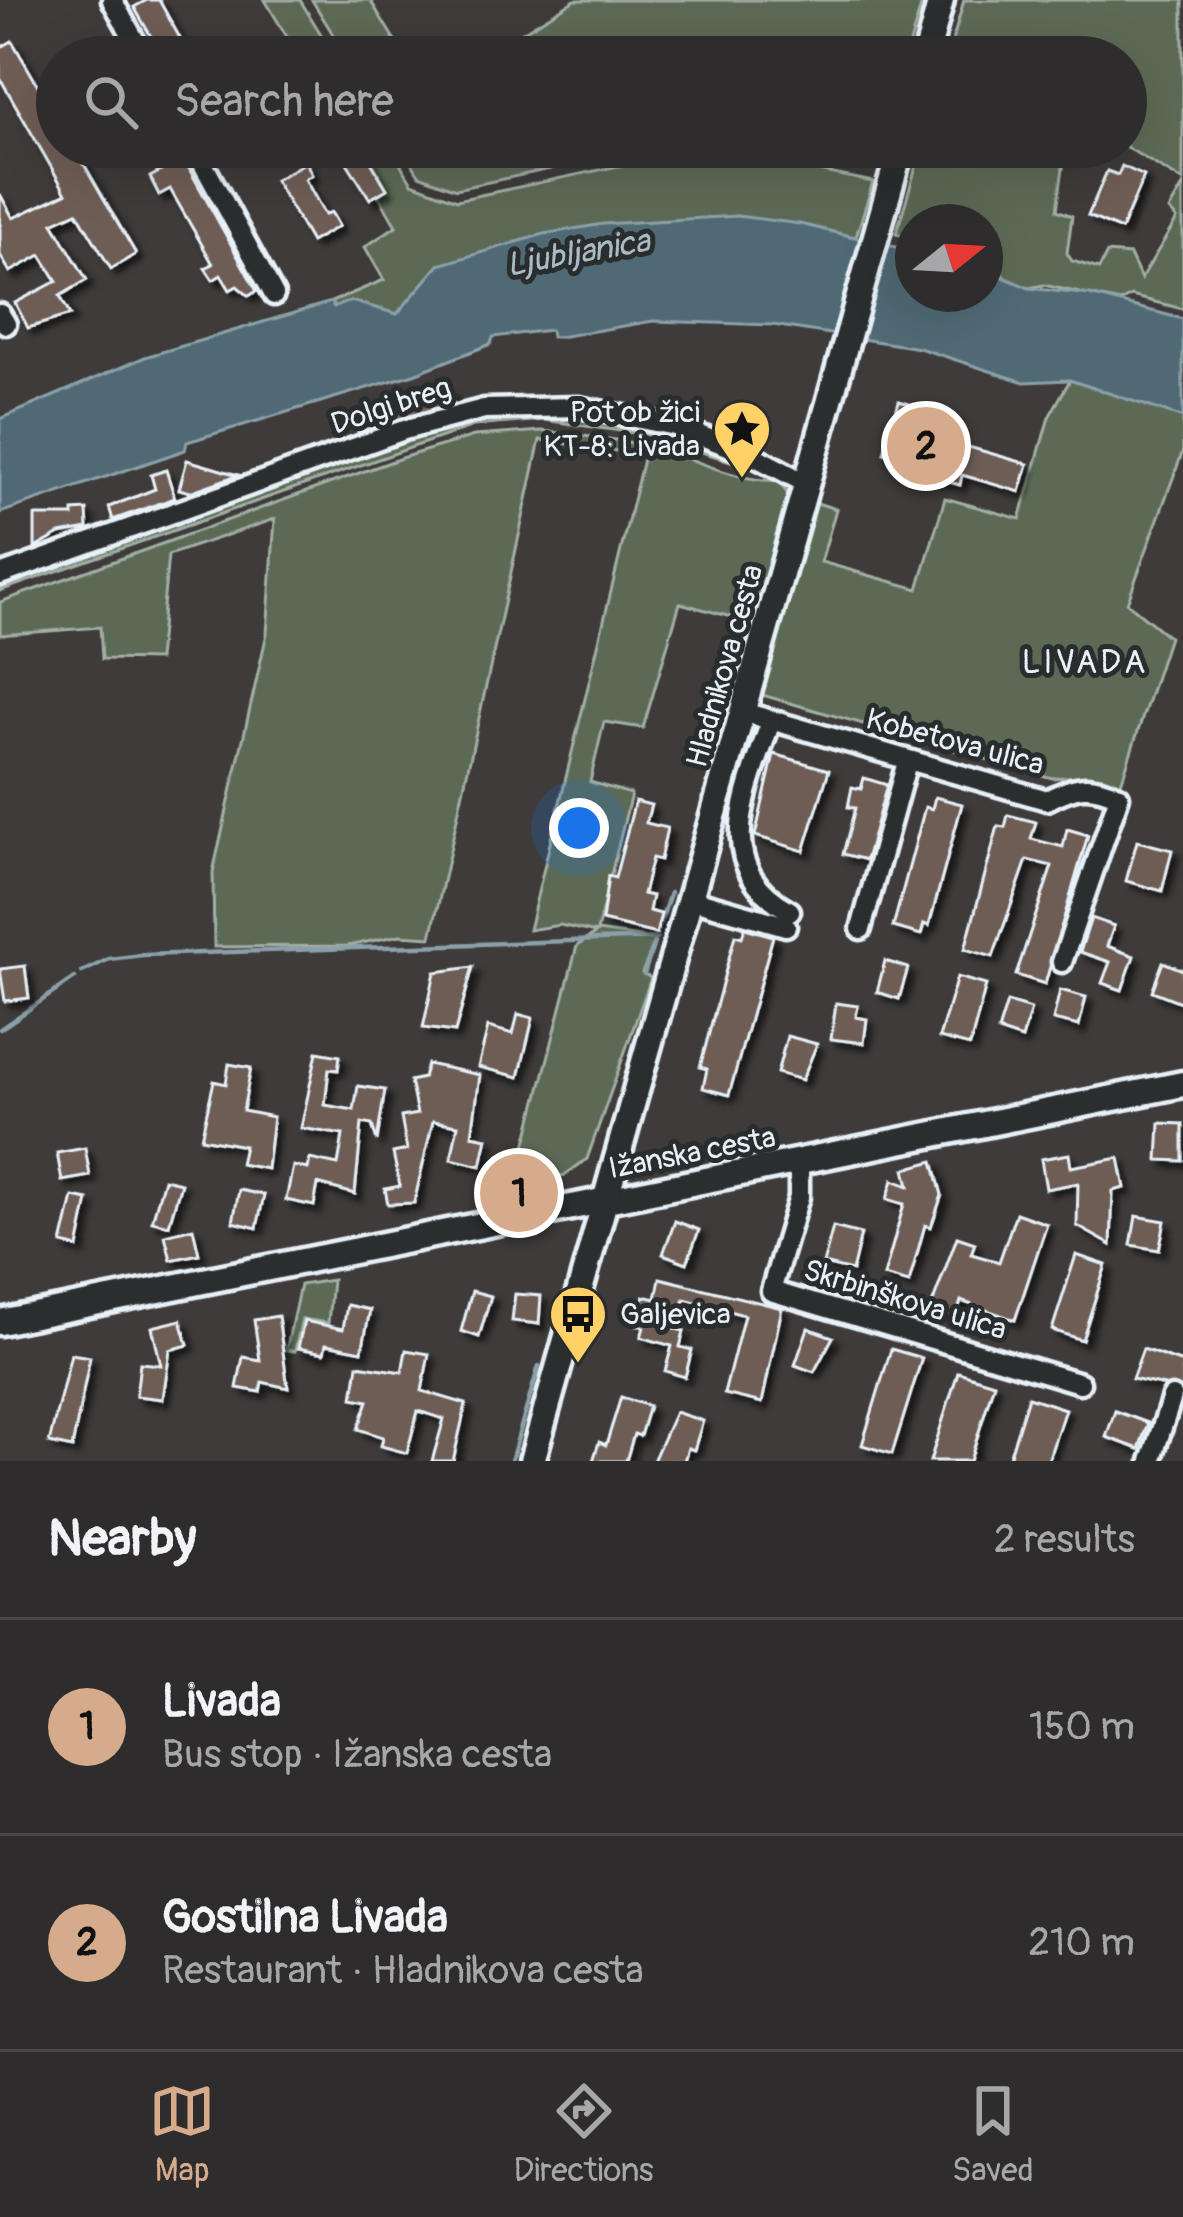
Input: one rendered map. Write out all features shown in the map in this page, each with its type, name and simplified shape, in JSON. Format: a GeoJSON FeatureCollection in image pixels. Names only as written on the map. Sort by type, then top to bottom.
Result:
{"type":"FeatureCollection","features":[{"type":"Feature","properties":{"kind":"main road"},"geometry":{"type":"LineString","coordinates":[[932,36],[941,0]]}},
{"type":"Feature","properties":{"kind":"main road","name":"Hladnikova cesta"},"geometry":{"type":"LineString","coordinates":[[532,1461],[895,168]]}},
{"type":"Feature","properties":{"kind":"main road","name":"Ižanska cesta"},"geometry":{"type":"LineString","coordinates":[[0,1322],[1183,1084]]}},
{"type":"Feature","properties":{"kind":"street"},"geometry":{"type":"LineString","coordinates":[[112,0],[132,36]]}},
{"type":"Feature","properties":{"kind":"street"},"geometry":{"type":"LineString","coordinates":[[205,168],[274,295]]}},
{"type":"Feature","properties":{"kind":"street","name":"Dolgi breg"},"geometry":{"type":"LineString","coordinates":[[0,575],[404,430],[484,409],[579,407],[675,426],[806,484]]}},
{"type":"Feature","properties":{"kind":"street","name":"Kobetova ulica"},"geometry":{"type":"LineString","coordinates":[[743,712],[1047,800],[1074,786],[1094,784],[1119,796],[1062,962]]}},
{"type":"Feature","properties":{"kind":"street","name":"Hladnikova cesta"},"geometry":{"type":"LineString","coordinates":[[690,899],[788,919],[756,885],[739,847],[772,721]]}},
{"type":"Feature","properties":{"kind":"street"},"geometry":{"type":"LineString","coordinates":[[861,929],[907,762]]}},
{"type":"Feature","properties":{"kind":"street","name":"Skrbinškova ulica"},"geometry":{"type":"LineString","coordinates":[[799,1162],[800,1197],[771,1291],[1080,1383]]}},
{"type":"Feature","properties":{"kind":"street"},"geometry":{"type":"LineString","coordinates":[[1151,1461],[1172,1397]]}},
{"type":"Feature","properties":{"kind":"green space"},"geometry":{"type":"Polygon","coordinates":[[[265,0],[300,0],[322,36],[286,36],[265,0]]]}},
{"type":"Feature","properties":{"kind":"green space"},"geometry":{"type":"Polygon","coordinates":[[[312,0],[370,0],[392,36],[334,36],[312,0]]]}},
{"type":"Feature","properties":{"kind":"green space"},"geometry":{"type":"Polygon","coordinates":[[[575,0],[923,0],[912,36],[516,36],[575,0]]]}},
{"type":"Feature","properties":{"kind":"green space"},"geometry":{"type":"Polygon","coordinates":[[[964,0],[1183,0],[1183,181],[1147,160],[1147,36],[954,36],[964,0]]]}},
{"type":"Feature","properties":{"kind":"green space"},"geometry":{"type":"Polygon","coordinates":[[[376,168],[403,168],[412,183],[457,200],[609,168],[803,168],[873,182],[856,237],[737,216],[489,253],[439,265],[397,314],[351,301],[333,308],[331,302],[384,280],[365,247],[396,226],[378,195],[387,188],[376,168]]]}},
{"type":"Feature","properties":{"kind":"green space"},"geometry":{"type":"Polygon","coordinates":[[[415,168],[555,168],[456,189],[419,175],[415,168]]]}},
{"type":"Feature","properties":{"kind":"green space"},"geometry":{"type":"Polygon","coordinates":[[[916,168],[1063,168],[1057,210],[1072,216],[1067,253],[1072,261],[1099,269],[1107,253],[1130,255],[1141,279],[1177,219],[1169,210],[1183,186],[1183,309],[1131,296],[1120,302],[1009,282],[1003,276],[1003,204],[905,204],[916,168]]]}},
{"type":"Feature","properties":{"kind":"green space"},"geometry":{"type":"Polygon","coordinates":[[[1070,380],[1183,417],[1183,451],[1127,603],[1169,637],[1119,789],[1091,775],[1052,778],[762,695],[817,503],[836,509],[821,562],[918,589],[945,498],[1020,519],[1049,417],[1070,380]]]}},
{"type":"Feature","properties":{"kind":"green space"},"geometry":{"type":"Polygon","coordinates":[[[559,411],[651,425],[759,470],[648,435],[544,420],[473,426],[0,591],[0,580],[450,421],[559,411]]]}},
{"type":"Feature","properties":{"kind":"green space"},"geometry":{"type":"Polygon","coordinates":[[[542,431],[640,445],[732,474],[778,480],[789,496],[754,623],[680,603],[643,728],[604,722],[590,782],[631,794],[597,931],[656,939],[642,973],[651,978],[587,1159],[565,1175],[515,1185],[577,946],[596,933],[560,925],[529,930],[644,455],[540,440],[431,937],[400,935],[348,946],[214,947],[213,872],[267,633],[275,519],[168,555],[158,660],[102,659],[100,627],[0,635],[0,602],[401,458],[474,436],[542,431]]]}},
{"type":"Feature","properties":{"kind":"green space"},"geometry":{"type":"Polygon","coordinates":[[[332,1280],[328,1323],[302,1319],[295,1351],[286,1350],[300,1285],[332,1280]]]}},
{"type":"Feature","properties":{"kind":"water","name":"Ljubljanica"},"geometry":{"type":"Polygon","coordinates":[[[737,216],[800,224],[895,247],[895,312],[1003,312],[1003,277],[1029,288],[1090,295],[1183,319],[1183,418],[1070,380],[1024,382],[919,348],[773,325],[653,321],[559,337],[551,337],[550,330],[493,337],[491,344],[414,374],[187,442],[185,450],[0,513],[0,419],[145,357],[331,302],[334,307],[351,301],[397,314],[439,265],[544,234],[603,224],[737,216]]]}},
{"type":"Feature","properties":{"kind":"building"},"geometry":{"type":"Polygon","coordinates":[[[159,0],[179,36],[151,36],[134,7],[159,0]]]}},
{"type":"Feature","properties":{"kind":"building"},"geometry":{"type":"Polygon","coordinates":[[[12,41],[36,82],[36,141],[0,78],[0,48],[12,41]]]}},
{"type":"Feature","properties":{"kind":"building"},"geometry":{"type":"Polygon","coordinates":[[[52,168],[86,168],[136,254],[111,269],[77,212],[53,223],[87,280],[60,296],[70,315],[28,328],[15,303],[57,281],[41,255],[10,272],[0,255],[0,194],[13,218],[66,193],[52,168]]]}},
{"type":"Feature","properties":{"kind":"building"},"geometry":{"type":"Polygon","coordinates":[[[159,168],[189,168],[257,291],[249,296],[237,286],[230,290],[221,275],[213,280],[205,268],[213,264],[170,189],[159,195],[150,177],[161,171],[159,168]]]}},
{"type":"Feature","properties":{"kind":"building"},"geometry":{"type":"Polygon","coordinates":[[[296,168],[309,168],[312,175],[305,179],[325,215],[331,212],[339,226],[311,242],[275,180],[296,168]]]}},
{"type":"Feature","properties":{"kind":"building"},"geometry":{"type":"Polygon","coordinates":[[[350,168],[374,168],[387,189],[370,199],[350,168]]]}},
{"type":"Feature","properties":{"kind":"building"},"geometry":{"type":"Polygon","coordinates":[[[1126,168],[1144,176],[1121,230],[1088,216],[1107,171],[1118,175],[1126,168]]]}},
{"type":"Feature","properties":{"kind":"building"},"geometry":{"type":"Polygon","coordinates":[[[450,392],[453,403],[358,432],[354,422],[450,392]]]}},
{"type":"Feature","properties":{"kind":"building"},"geometry":{"type":"Polygon","coordinates":[[[899,401],[944,414],[937,438],[1028,464],[1020,492],[962,475],[960,485],[928,476],[931,467],[884,453],[899,401]]]}},
{"type":"Feature","properties":{"kind":"building"},"geometry":{"type":"Polygon","coordinates":[[[187,460],[238,475],[190,492],[179,489],[187,460]]]}},
{"type":"Feature","properties":{"kind":"building"},"geometry":{"type":"Polygon","coordinates":[[[166,470],[175,498],[113,520],[109,507],[155,489],[151,475],[166,470]]]}},
{"type":"Feature","properties":{"kind":"building"},"geometry":{"type":"Polygon","coordinates":[[[87,510],[88,529],[60,534],[35,548],[35,516],[73,516],[73,511],[87,510]]]}},
{"type":"Feature","properties":{"kind":"building"},"geometry":{"type":"Polygon","coordinates":[[[774,754],[829,770],[804,851],[755,836],[774,754]]]}},
{"type":"Feature","properties":{"kind":"building"},"geometry":{"type":"Polygon","coordinates":[[[864,778],[887,785],[866,860],[843,854],[855,808],[848,807],[852,787],[861,789],[864,778]]]}},
{"type":"Feature","properties":{"kind":"building"},"geometry":{"type":"Polygon","coordinates":[[[935,797],[962,804],[929,926],[924,924],[921,935],[893,927],[925,807],[932,809],[935,797]]]}},
{"type":"Feature","properties":{"kind":"building"},"geometry":{"type":"Polygon","coordinates":[[[635,801],[651,805],[646,823],[667,828],[660,860],[652,858],[643,894],[652,896],[649,911],[661,914],[656,934],[602,921],[608,876],[615,878],[635,801]]]}},
{"type":"Feature","properties":{"kind":"building"},"geometry":{"type":"Polygon","coordinates":[[[1008,815],[1036,822],[1031,839],[1063,847],[1067,829],[1088,835],[1045,984],[1016,975],[1052,866],[1027,860],[993,957],[965,949],[998,826],[1005,827],[1008,815]]]}},
{"type":"Feature","properties":{"kind":"building"},"geometry":{"type":"Polygon","coordinates":[[[1137,841],[1172,850],[1162,891],[1126,881],[1137,841]]]}},
{"type":"Feature","properties":{"kind":"building"},"geometry":{"type":"Polygon","coordinates":[[[1091,918],[1114,926],[1107,946],[1134,956],[1122,990],[1102,983],[1110,962],[1080,952],[1091,918]]]}},
{"type":"Feature","properties":{"kind":"building"},"geometry":{"type":"Polygon","coordinates":[[[745,928],[773,936],[729,1095],[703,1088],[707,1069],[700,1067],[735,935],[742,937],[745,928]]]}},
{"type":"Feature","properties":{"kind":"building"},"geometry":{"type":"Polygon","coordinates":[[[885,961],[908,968],[899,999],[877,992],[885,961]]]}},
{"type":"Feature","properties":{"kind":"building"},"geometry":{"type":"Polygon","coordinates":[[[1163,962],[1183,970],[1183,1003],[1152,991],[1163,962]]]}},
{"type":"Feature","properties":{"kind":"building"},"geometry":{"type":"Polygon","coordinates":[[[25,966],[29,998],[5,1001],[0,969],[25,966]]]}},
{"type":"Feature","properties":{"kind":"building"},"geometry":{"type":"Polygon","coordinates":[[[473,967],[455,1032],[423,1028],[435,972],[473,967]]]}},
{"type":"Feature","properties":{"kind":"building"},"geometry":{"type":"Polygon","coordinates":[[[957,977],[986,985],[970,1046],[939,1038],[957,977]]]}},
{"type":"Feature","properties":{"kind":"building"},"geometry":{"type":"Polygon","coordinates":[[[1060,990],[1086,997],[1079,1026],[1053,1020],[1060,990]]]}},
{"type":"Feature","properties":{"kind":"building"},"geometry":{"type":"Polygon","coordinates":[[[1007,1002],[1031,1009],[1022,1039],[998,1031],[1007,1002]]]}},
{"type":"Feature","properties":{"kind":"building"},"geometry":{"type":"Polygon","coordinates":[[[836,1003],[858,1006],[856,1017],[867,1019],[864,1043],[831,1039],[836,1003]]]}},
{"type":"Feature","properties":{"kind":"building"},"geometry":{"type":"Polygon","coordinates":[[[518,1014],[533,1018],[519,1077],[478,1067],[488,1027],[513,1034],[518,1014]]]}},
{"type":"Feature","properties":{"kind":"building"},"geometry":{"type":"Polygon","coordinates":[[[787,1036],[817,1044],[802,1080],[777,1073],[787,1036]]]}},
{"type":"Feature","properties":{"kind":"building"},"geometry":{"type":"Polygon","coordinates":[[[317,1052],[340,1056],[338,1070],[329,1069],[325,1105],[354,1110],[358,1086],[385,1090],[377,1141],[372,1125],[362,1123],[355,1194],[318,1184],[314,1206],[286,1200],[293,1166],[308,1169],[310,1159],[338,1165],[343,1135],[301,1128],[317,1052]]]}},
{"type":"Feature","properties":{"kind":"building"},"geometry":{"type":"Polygon","coordinates":[[[229,1064],[251,1068],[243,1111],[273,1117],[267,1169],[240,1164],[244,1146],[201,1138],[214,1081],[226,1084],[229,1064]]]}},
{"type":"Feature","properties":{"kind":"building"},"geometry":{"type":"Polygon","coordinates":[[[427,1064],[480,1075],[472,1135],[487,1138],[481,1166],[451,1159],[458,1125],[433,1121],[414,1203],[388,1204],[385,1189],[400,1186],[393,1153],[407,1150],[401,1117],[417,1114],[410,1081],[423,1078],[427,1064]]]}},
{"type":"Feature","properties":{"kind":"building"},"geometry":{"type":"Polygon","coordinates":[[[1160,1123],[1183,1124],[1183,1161],[1158,1160],[1160,1123]]]}},
{"type":"Feature","properties":{"kind":"building"},"geometry":{"type":"Polygon","coordinates":[[[85,1148],[90,1176],[62,1181],[57,1153],[85,1148]]]}},
{"type":"Feature","properties":{"kind":"building"},"geometry":{"type":"Polygon","coordinates":[[[1069,1154],[1071,1167],[1119,1158],[1125,1188],[1113,1191],[1111,1245],[1077,1226],[1078,1183],[1046,1189],[1041,1159],[1069,1154]]]}},
{"type":"Feature","properties":{"kind":"building"},"geometry":{"type":"Polygon","coordinates":[[[933,1161],[942,1195],[931,1227],[925,1225],[909,1283],[884,1276],[904,1204],[887,1199],[893,1180],[909,1186],[905,1169],[933,1161]]]}},
{"type":"Feature","properties":{"kind":"building"},"geometry":{"type":"Polygon","coordinates":[[[164,1179],[181,1183],[169,1225],[152,1221],[164,1179]]]}},
{"type":"Feature","properties":{"kind":"building"},"geometry":{"type":"Polygon","coordinates":[[[239,1190],[264,1195],[257,1228],[233,1222],[239,1190]]]}},
{"type":"Feature","properties":{"kind":"building"},"geometry":{"type":"Polygon","coordinates":[[[73,1197],[88,1200],[78,1248],[62,1244],[73,1197]]]}},
{"type":"Feature","properties":{"kind":"building"},"geometry":{"type":"Polygon","coordinates":[[[1016,1213],[1047,1224],[1015,1320],[961,1301],[956,1317],[930,1310],[957,1237],[975,1243],[971,1254],[999,1262],[1016,1213]]]}},
{"type":"Feature","properties":{"kind":"building"},"geometry":{"type":"Polygon","coordinates":[[[1136,1216],[1165,1221],[1159,1250],[1131,1245],[1136,1216]]]}},
{"type":"Feature","properties":{"kind":"building"},"geometry":{"type":"Polygon","coordinates":[[[675,1221],[699,1230],[687,1263],[663,1254],[675,1221]]]}},
{"type":"Feature","properties":{"kind":"building"},"geometry":{"type":"Polygon","coordinates":[[[833,1227],[861,1234],[852,1271],[823,1264],[833,1227]]]}},
{"type":"Feature","properties":{"kind":"building"},"geometry":{"type":"Polygon","coordinates":[[[193,1228],[199,1254],[171,1260],[165,1235],[193,1228]]]}},
{"type":"Feature","properties":{"kind":"building"},"geometry":{"type":"Polygon","coordinates":[[[1076,1255],[1106,1265],[1082,1340],[1052,1330],[1076,1255]]]}},
{"type":"Feature","properties":{"kind":"building"},"geometry":{"type":"Polygon","coordinates":[[[660,1278],[782,1308],[762,1403],[724,1394],[744,1315],[685,1299],[675,1329],[684,1331],[680,1347],[692,1350],[685,1377],[665,1371],[672,1346],[641,1337],[644,1327],[637,1325],[644,1296],[656,1299],[660,1278]]]}},
{"type":"Feature","properties":{"kind":"building"},"geometry":{"type":"Polygon","coordinates":[[[472,1291],[491,1296],[479,1337],[461,1331],[472,1291]]]}},
{"type":"Feature","properties":{"kind":"building"},"geometry":{"type":"Polygon","coordinates":[[[515,1294],[541,1296],[539,1324],[512,1321],[515,1294]]]}},
{"type":"Feature","properties":{"kind":"building"},"geometry":{"type":"Polygon","coordinates":[[[347,1305],[370,1310],[362,1351],[326,1344],[324,1353],[298,1348],[304,1321],[343,1329],[347,1305]]]}},
{"type":"Feature","properties":{"kind":"building"},"geometry":{"type":"Polygon","coordinates":[[[278,1316],[288,1388],[262,1382],[260,1392],[237,1388],[243,1357],[260,1360],[254,1320],[278,1316]]]}},
{"type":"Feature","properties":{"kind":"building"},"geometry":{"type":"Polygon","coordinates":[[[181,1320],[188,1345],[170,1350],[163,1399],[136,1396],[140,1363],[161,1365],[152,1327],[181,1320]]]}},
{"type":"Feature","properties":{"kind":"building"},"geometry":{"type":"Polygon","coordinates":[[[808,1328],[833,1337],[814,1372],[795,1365],[808,1328]]]}},
{"type":"Feature","properties":{"kind":"building"},"geometry":{"type":"Polygon","coordinates":[[[891,1349],[922,1358],[892,1454],[862,1445],[891,1349]]]}},
{"type":"Feature","properties":{"kind":"building"},"geometry":{"type":"Polygon","coordinates":[[[1143,1349],[1183,1363],[1183,1390],[1132,1379],[1143,1349]]]}},
{"type":"Feature","properties":{"kind":"building"},"geometry":{"type":"Polygon","coordinates":[[[406,1350],[429,1354],[422,1391],[466,1404],[453,1461],[432,1461],[444,1419],[418,1411],[407,1453],[381,1446],[383,1437],[358,1429],[368,1401],[353,1398],[358,1365],[402,1372],[406,1350]]]}},
{"type":"Feature","properties":{"kind":"building"},"geometry":{"type":"Polygon","coordinates":[[[71,1354],[90,1357],[72,1448],[49,1443],[71,1354]]]}},
{"type":"Feature","properties":{"kind":"building"},"geometry":{"type":"Polygon","coordinates":[[[958,1372],[994,1383],[970,1461],[930,1461],[958,1372]]]}},
{"type":"Feature","properties":{"kind":"building"},"geometry":{"type":"Polygon","coordinates":[[[621,1397],[649,1406],[640,1436],[634,1434],[626,1461],[593,1461],[599,1442],[606,1445],[621,1397]]]}},
{"type":"Feature","properties":{"kind":"building"},"geometry":{"type":"Polygon","coordinates":[[[1028,1397],[1065,1409],[1048,1461],[1008,1461],[1028,1397]]]}},
{"type":"Feature","properties":{"kind":"building"},"geometry":{"type":"Polygon","coordinates":[[[1115,1411],[1148,1423],[1139,1449],[1106,1437],[1115,1411]]]}},
{"type":"Feature","properties":{"kind":"building"},"geometry":{"type":"Polygon","coordinates":[[[675,1412],[703,1421],[694,1450],[688,1448],[684,1461],[653,1461],[675,1412]]]}},
{"type":"Feature","properties":{"kind":"waterway"},"geometry":{"type":"LineString","coordinates":[[644,974],[670,893]]}},
{"type":"Feature","properties":{"kind":"waterway"},"geometry":{"type":"LineString","coordinates":[[82,972],[109,959],[143,955],[658,938]]}},
{"type":"Feature","properties":{"kind":"waterway"},"geometry":{"type":"LineString","coordinates":[[0,1029],[75,978]]}},
{"type":"Feature","properties":{"kind":"waterway"},"geometry":{"type":"LineString","coordinates":[[511,1461],[539,1366]]}},
{"type":"Feature","properties":{"kind":"place","name":"Gostilna Livada"},"geometry":{"type":"Point","coordinates":[926,446]}},
{"type":"Feature","properties":{"kind":"place","name":"Pot ob žici KT-8: Livada"},"geometry":{"type":"Point","coordinates":[742,480]}},
{"type":"Feature","properties":{"kind":"place","name":"Livada"},"geometry":{"type":"Point","coordinates":[519,1193]}},
{"type":"Feature","properties":{"kind":"place","name":"Galjevica"},"geometry":{"type":"Point","coordinates":[578,1365]}},
{"type":"Feature","properties":{"kind":"district","name":"LIVADA"},"geometry":{"type":"Point","coordinates":[1085,662]}}]}
